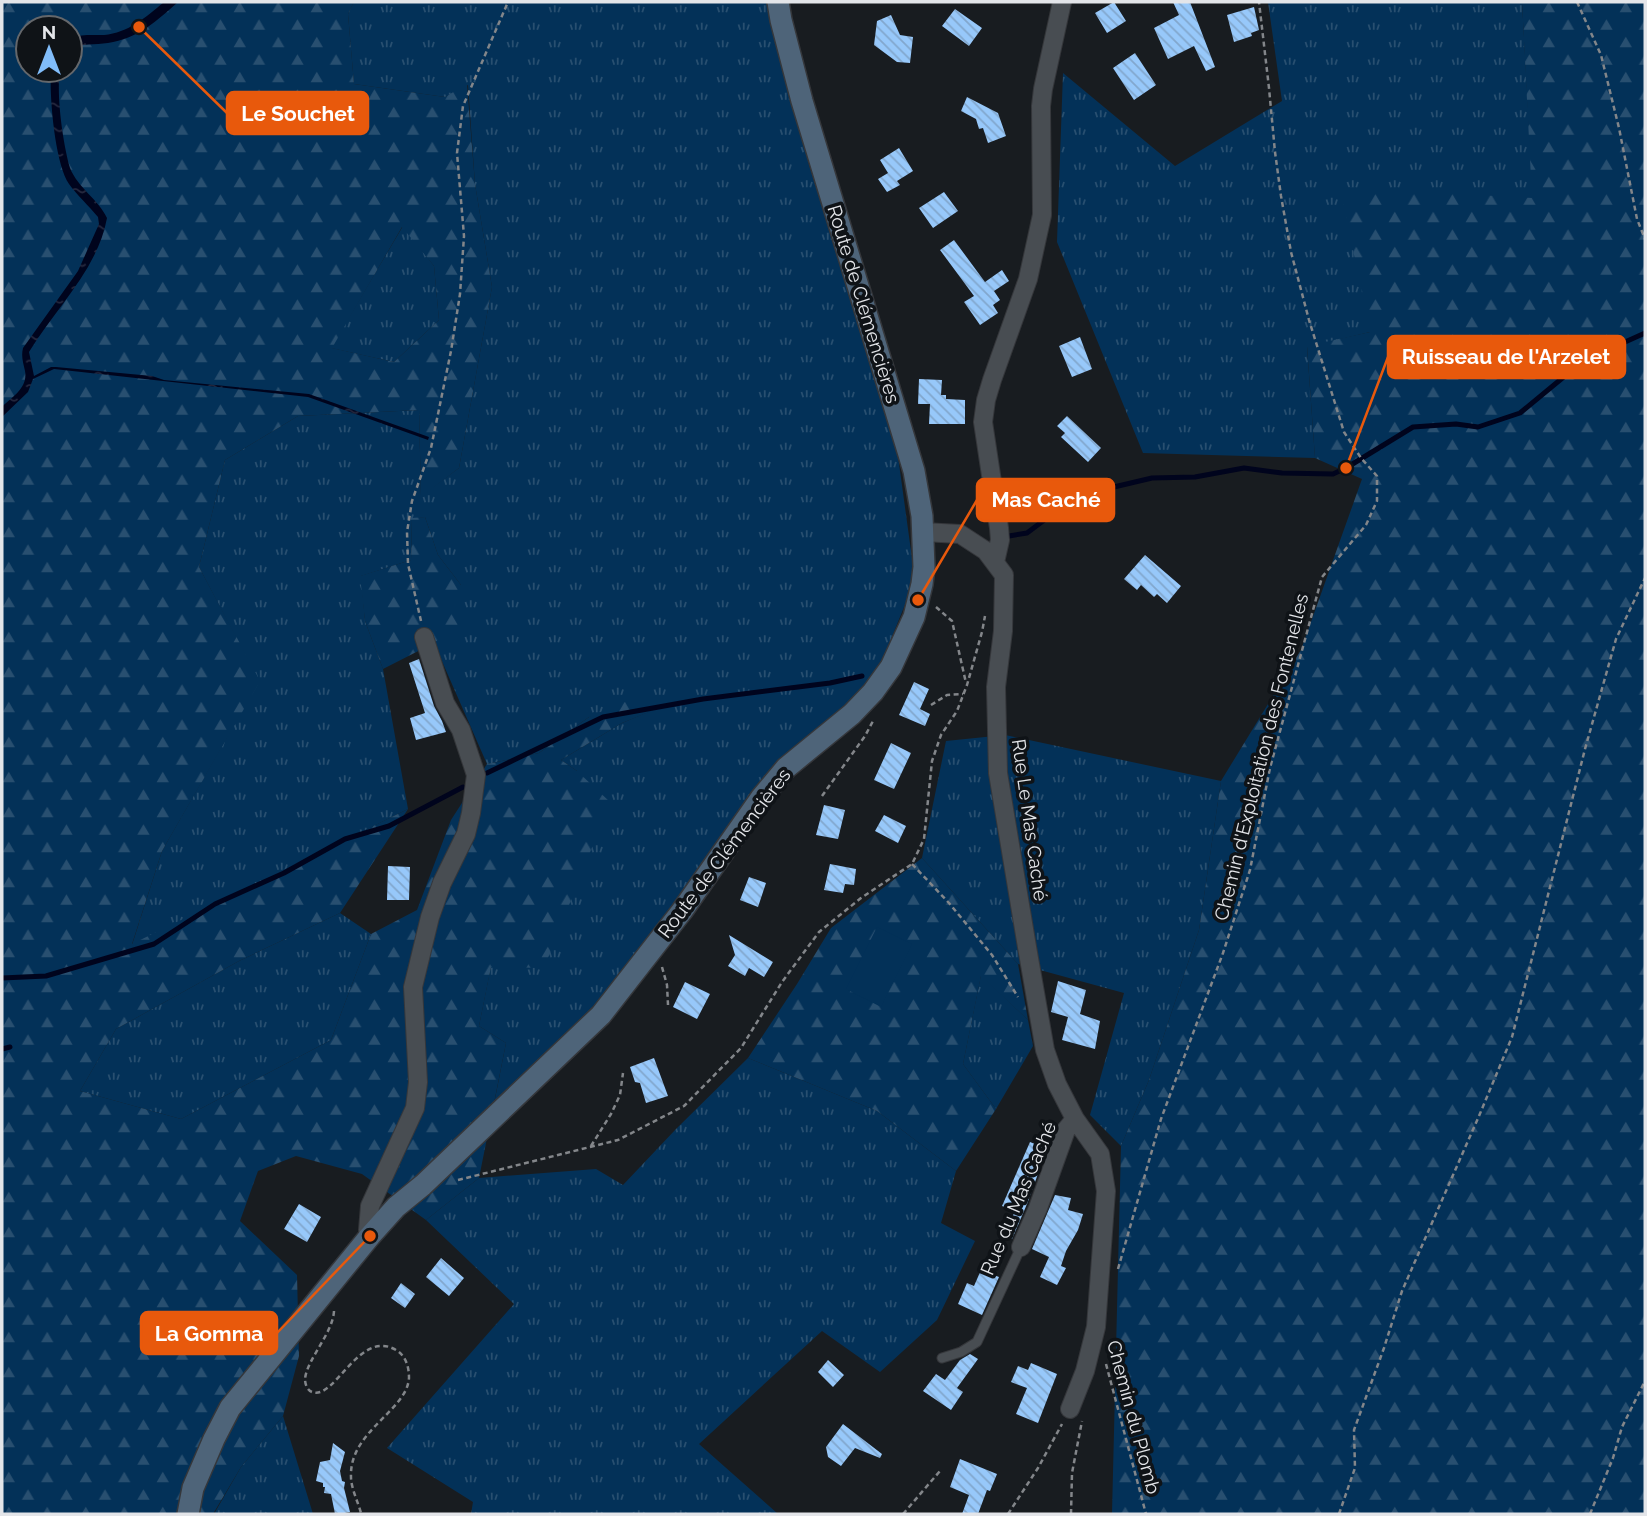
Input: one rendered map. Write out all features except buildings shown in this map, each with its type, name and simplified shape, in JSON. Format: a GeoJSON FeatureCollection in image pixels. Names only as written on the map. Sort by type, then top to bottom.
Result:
{"type":"FeatureCollection","features":[{"type":"Feature","properties":{"kind":"street","name":"Route de Clémencières"},"geometry":{"type":"LineString","coordinates":[[188,1514],[193,1488],[230,1408],[370,1236],[396,1208],[601,1015],[682,911],[761,798],[786,768],[852,714],[868,697],[891,667],[914,617],[924,567],[921,506],[914,471],[802,101],[778,2]]}},
{"type":"Feature","properties":{"kind":"street"},"geometry":{"type":"LineString","coordinates":[[995,562],[1000,540],[983,422],[986,400],[1028,279],[1040,228],[1040,126],[1043,89],[1062,2]]}},
{"type":"Feature","properties":{"kind":"street"},"geometry":{"type":"LineString","coordinates":[[923,532],[960,534],[986,551],[995,562]]}},
{"type":"Feature","properties":{"kind":"street","name":"Rue Le Mas Caché"},"geometry":{"type":"LineString","coordinates":[[995,562],[1004,575],[1003,631],[996,687],[998,773],[1039,1024],[1057,1084],[1075,1119]]}},
{"type":"Feature","properties":{"kind":"street"},"geometry":{"type":"LineString","coordinates":[[370,1236],[370,1206],[415,1108],[418,1082],[413,988],[429,917],[466,834],[476,775],[461,730],[445,704],[424,637]]}},
{"type":"Feature","properties":{"kind":"street","name":"Rue du Mas Caché"},"geometry":{"type":"LineString","coordinates":[[1021,1247],[1066,1130],[1075,1119],[1100,1154],[1106,1191],[1096,1327],[1077,1412]]}},
{"type":"Feature","properties":{"kind":"lane","name":"Rue du Mas Caché"},"geometry":{"type":"LineString","coordinates":[[942,1358],[961,1352],[977,1342],[1021,1247]]}},
{"type":"Feature","properties":{"kind":"path"},"geometry":{"type":"LineString","coordinates":[[424,637],[408,564],[407,532],[412,501],[431,447],[460,294],[464,236],[457,153],[463,106],[508,2]]}},
{"type":"Feature","properties":{"kind":"path","name":"Chemin d'Exploitation des Fontenelles"},"geometry":{"type":"LineString","coordinates":[[1118,1268],[1161,1119],[1223,954],[1250,870],[1270,768],[1322,577],[1366,525],[1377,501],[1377,476],[1343,432],[1291,252],[1276,163],[1259,2]]}},
{"type":"Feature","properties":{"kind":"path"},"geometry":{"type":"LineString","coordinates":[[1577,2],[1601,55],[1637,219],[1645,239]]}},
{"type":"Feature","properties":{"kind":"path"},"geometry":{"type":"LineString","coordinates":[[1339,1514],[1355,1468],[1354,1430],[1402,1291],[1512,1037],[1585,749],[1616,639],[1645,578]]}},
{"type":"Feature","properties":{"kind":"path"},"geometry":{"type":"LineString","coordinates":[[919,595],[952,621],[967,685]]}},
{"type":"Feature","properties":{"kind":"path"},"geometry":{"type":"LineString","coordinates":[[457,1180],[618,1140],[684,1106],[741,1048],[782,982],[819,932],[861,898],[912,864],[924,839],[932,761],[967,685],[986,608]]}},
{"type":"Feature","properties":{"kind":"path"},"geometry":{"type":"LineString","coordinates":[[931,705],[947,695],[963,694]]}},
{"type":"Feature","properties":{"kind":"path"},"geometry":{"type":"LineString","coordinates":[[822,796],[872,723],[874,712],[868,697]]}},
{"type":"Feature","properties":{"kind":"path"},"geometry":{"type":"LineString","coordinates":[[912,864],[992,955],[1031,1016],[1039,1024]]}},
{"type":"Feature","properties":{"kind":"path"},"geometry":{"type":"LineString","coordinates":[[652,949],[663,968],[668,1005]]}},
{"type":"Feature","properties":{"kind":"path"},"geometry":{"type":"LineString","coordinates":[[591,1146],[620,1094],[623,1073]]}},
{"type":"Feature","properties":{"kind":"path"},"geometry":{"type":"LineString","coordinates":[[330,1285],[335,1303],[334,1316],[307,1371],[307,1388],[319,1393],[327,1389],[355,1359],[378,1346],[399,1351],[407,1362],[409,1378],[406,1392],[357,1448],[351,1478],[361,1513]]}},
{"type":"Feature","properties":{"kind":"path","name":"Chemin du Plomb"},"geometry":{"type":"LineString","coordinates":[[1096,1327],[1146,1514]]}},
{"type":"Feature","properties":{"kind":"path"},"geometry":{"type":"LineString","coordinates":[[1590,1514],[1613,1458],[1622,1427],[1645,1381]]}},
{"type":"Feature","properties":{"kind":"path"},"geometry":{"type":"LineString","coordinates":[[1008,1514],[1077,1412]]}},
{"type":"Feature","properties":{"kind":"path"},"geometry":{"type":"LineString","coordinates":[[1071,1514],[1077,1412]]}},
{"type":"Feature","properties":{"kind":"path"},"geometry":{"type":"LineString","coordinates":[[903,1514],[940,1471]]}},
{"type":"Feature","properties":{"kind":"green space"},"geometry":{"type":"Polygon","coordinates":[[[2,2],[354,2],[348,14],[354,84],[445,97],[467,84],[475,184],[492,287],[459,468],[421,497],[419,410],[298,416],[225,460],[199,567],[260,681],[162,851],[132,944],[408,809],[340,913],[239,961],[116,1029],[80,1091],[181,1119],[331,1040],[371,934],[417,910],[451,820],[487,764],[539,753],[589,717],[634,698],[654,710],[622,723],[561,760],[610,802],[544,968],[491,967],[479,1026],[506,1043],[479,1178],[426,1220],[362,1174],[296,1156],[258,1171],[240,1221],[297,1275],[299,1356],[283,1416],[241,1467],[213,1514],[2,1514],[2,2]],[[402,227],[332,348],[394,362],[439,320],[434,266],[402,227]]]}},
{"type":"Feature","properties":{"kind":"green space"},"geometry":{"type":"Polygon","coordinates":[[[354,2],[769,2],[809,165],[896,442],[915,580],[874,681],[705,861],[609,1023],[494,1104],[506,1043],[479,1026],[491,966],[577,771],[561,760],[622,723],[653,710],[589,717],[539,753],[487,764],[434,643],[461,585],[438,555],[425,517],[412,519],[411,560],[361,576],[365,621],[383,669],[408,809],[132,945],[162,851],[259,681],[199,567],[225,460],[298,416],[419,410],[421,496],[459,468],[492,287],[475,184],[468,85],[445,97],[354,84],[348,14],[354,2]]]}},
{"type":"Feature","properties":{"kind":"green space"},"geometry":{"type":"Polygon","coordinates":[[[1268,2],[1522,2],[1533,198],[1370,332],[1307,347],[1315,458],[1143,453],[1057,242],[1063,73],[1175,166],[1282,101],[1268,2]]]}},
{"type":"Feature","properties":{"kind":"green space"},"geometry":{"type":"Polygon","coordinates":[[[1522,2],[1645,2],[1645,1514],[1112,1514],[1121,1146],[1149,1080],[1199,930],[1221,781],[1301,650],[1362,479],[1315,458],[1307,346],[1370,332],[1340,187],[1532,198],[1522,2]]]}},
{"type":"Feature","properties":{"kind":"green space"},"geometry":{"type":"Polygon","coordinates":[[[403,226],[434,266],[439,320],[394,362],[331,348],[403,226]]]}},
{"type":"Feature","properties":{"kind":"green space"},"geometry":{"type":"Polygon","coordinates":[[[425,517],[438,555],[461,585],[465,619],[434,643],[383,669],[365,621],[360,576],[411,560],[412,518],[425,517]]]}},
{"type":"Feature","properties":{"kind":"green space"},"geometry":{"type":"Polygon","coordinates":[[[1005,735],[1221,781],[1199,930],[1149,1080],[1121,1146],[1090,1115],[1124,993],[1018,964],[922,858],[946,741],[1005,735]]]}},
{"type":"Feature","properties":{"kind":"green space"},"geometry":{"type":"Polygon","coordinates":[[[922,858],[1018,964],[1028,1020],[981,976],[963,1064],[996,1109],[956,1171],[877,1111],[748,1058],[831,928],[922,858]]]}},
{"type":"Feature","properties":{"kind":"green space"},"geometry":{"type":"Polygon","coordinates":[[[340,913],[371,934],[331,1040],[181,1119],[80,1091],[116,1029],[239,961],[340,913]]]}},
{"type":"Feature","properties":{"kind":"green space"},"geometry":{"type":"Polygon","coordinates":[[[877,927],[912,944],[881,1007],[846,989],[877,927]]]}},
{"type":"Feature","properties":{"kind":"green space"},"geometry":{"type":"Polygon","coordinates":[[[981,975],[1028,1020],[1033,1046],[996,1109],[963,1064],[981,975]]]}},
{"type":"Feature","properties":{"kind":"green space"},"geometry":{"type":"Polygon","coordinates":[[[748,1058],[877,1111],[956,1171],[941,1223],[975,1241],[937,1320],[880,1372],[822,1331],[699,1444],[778,1514],[471,1514],[473,1502],[387,1448],[514,1304],[426,1220],[479,1178],[596,1169],[623,1185],[748,1058]]]}},
{"type":"Feature","properties":{"kind":"green space"},"geometry":{"type":"Polygon","coordinates":[[[283,1416],[313,1514],[214,1514],[241,1467],[283,1416]]]}},
{"type":"Feature","properties":{"kind":"water"},"geometry":{"type":"Polygon","coordinates":[[[164,2],[178,2],[154,22],[128,38],[84,45],[84,35],[113,34],[164,2]]]}},
{"type":"Feature","properties":{"kind":"water"},"geometry":{"type":"Polygon","coordinates":[[[51,84],[59,84],[61,119],[70,168],[107,218],[95,254],[29,352],[34,376],[56,367],[309,394],[429,437],[428,440],[308,397],[54,369],[33,379],[28,392],[2,417],[2,407],[19,391],[24,382],[23,348],[78,271],[99,224],[98,217],[69,184],[64,174],[57,146],[51,84]]]}},
{"type":"Feature","properties":{"kind":"waterway"},"geometry":{"type":"LineString","coordinates":[[1009,536],[1027,533],[1063,506],[1097,491],[1152,478],[1195,477],[1244,468],[1282,473],[1333,474],[1413,427],[1456,424],[1478,427],[1520,413],[1583,361],[1645,333]]}},
{"type":"Feature","properties":{"kind":"waterway"},"geometry":{"type":"LineString","coordinates":[[487,773],[603,717],[703,699],[830,683],[862,676]]}},
{"type":"Feature","properties":{"kind":"waterway"},"geometry":{"type":"LineString","coordinates":[[2,978],[46,976],[154,944],[215,904],[284,873],[345,839],[389,826],[463,787]]}},
{"type":"Feature","properties":{"kind":"waterway"},"geometry":{"type":"LineString","coordinates":[[2,1049],[10,1047]]}},
{"type":"Feature","properties":{"kind":"place","name":"Le Souchet"},"geometry":{"type":"Point","coordinates":[139,27]}},
{"type":"Feature","properties":{"kind":"place","name":"Ruisseau de l'Arzelet"},"geometry":{"type":"Point","coordinates":[1346,468]}},
{"type":"Feature","properties":{"kind":"place","name":"Mas Caché"},"geometry":{"type":"Point","coordinates":[918,600]}},
{"type":"Feature","properties":{"kind":"place","name":"La Gomma"},"geometry":{"type":"Point","coordinates":[370,1236]}}]}
